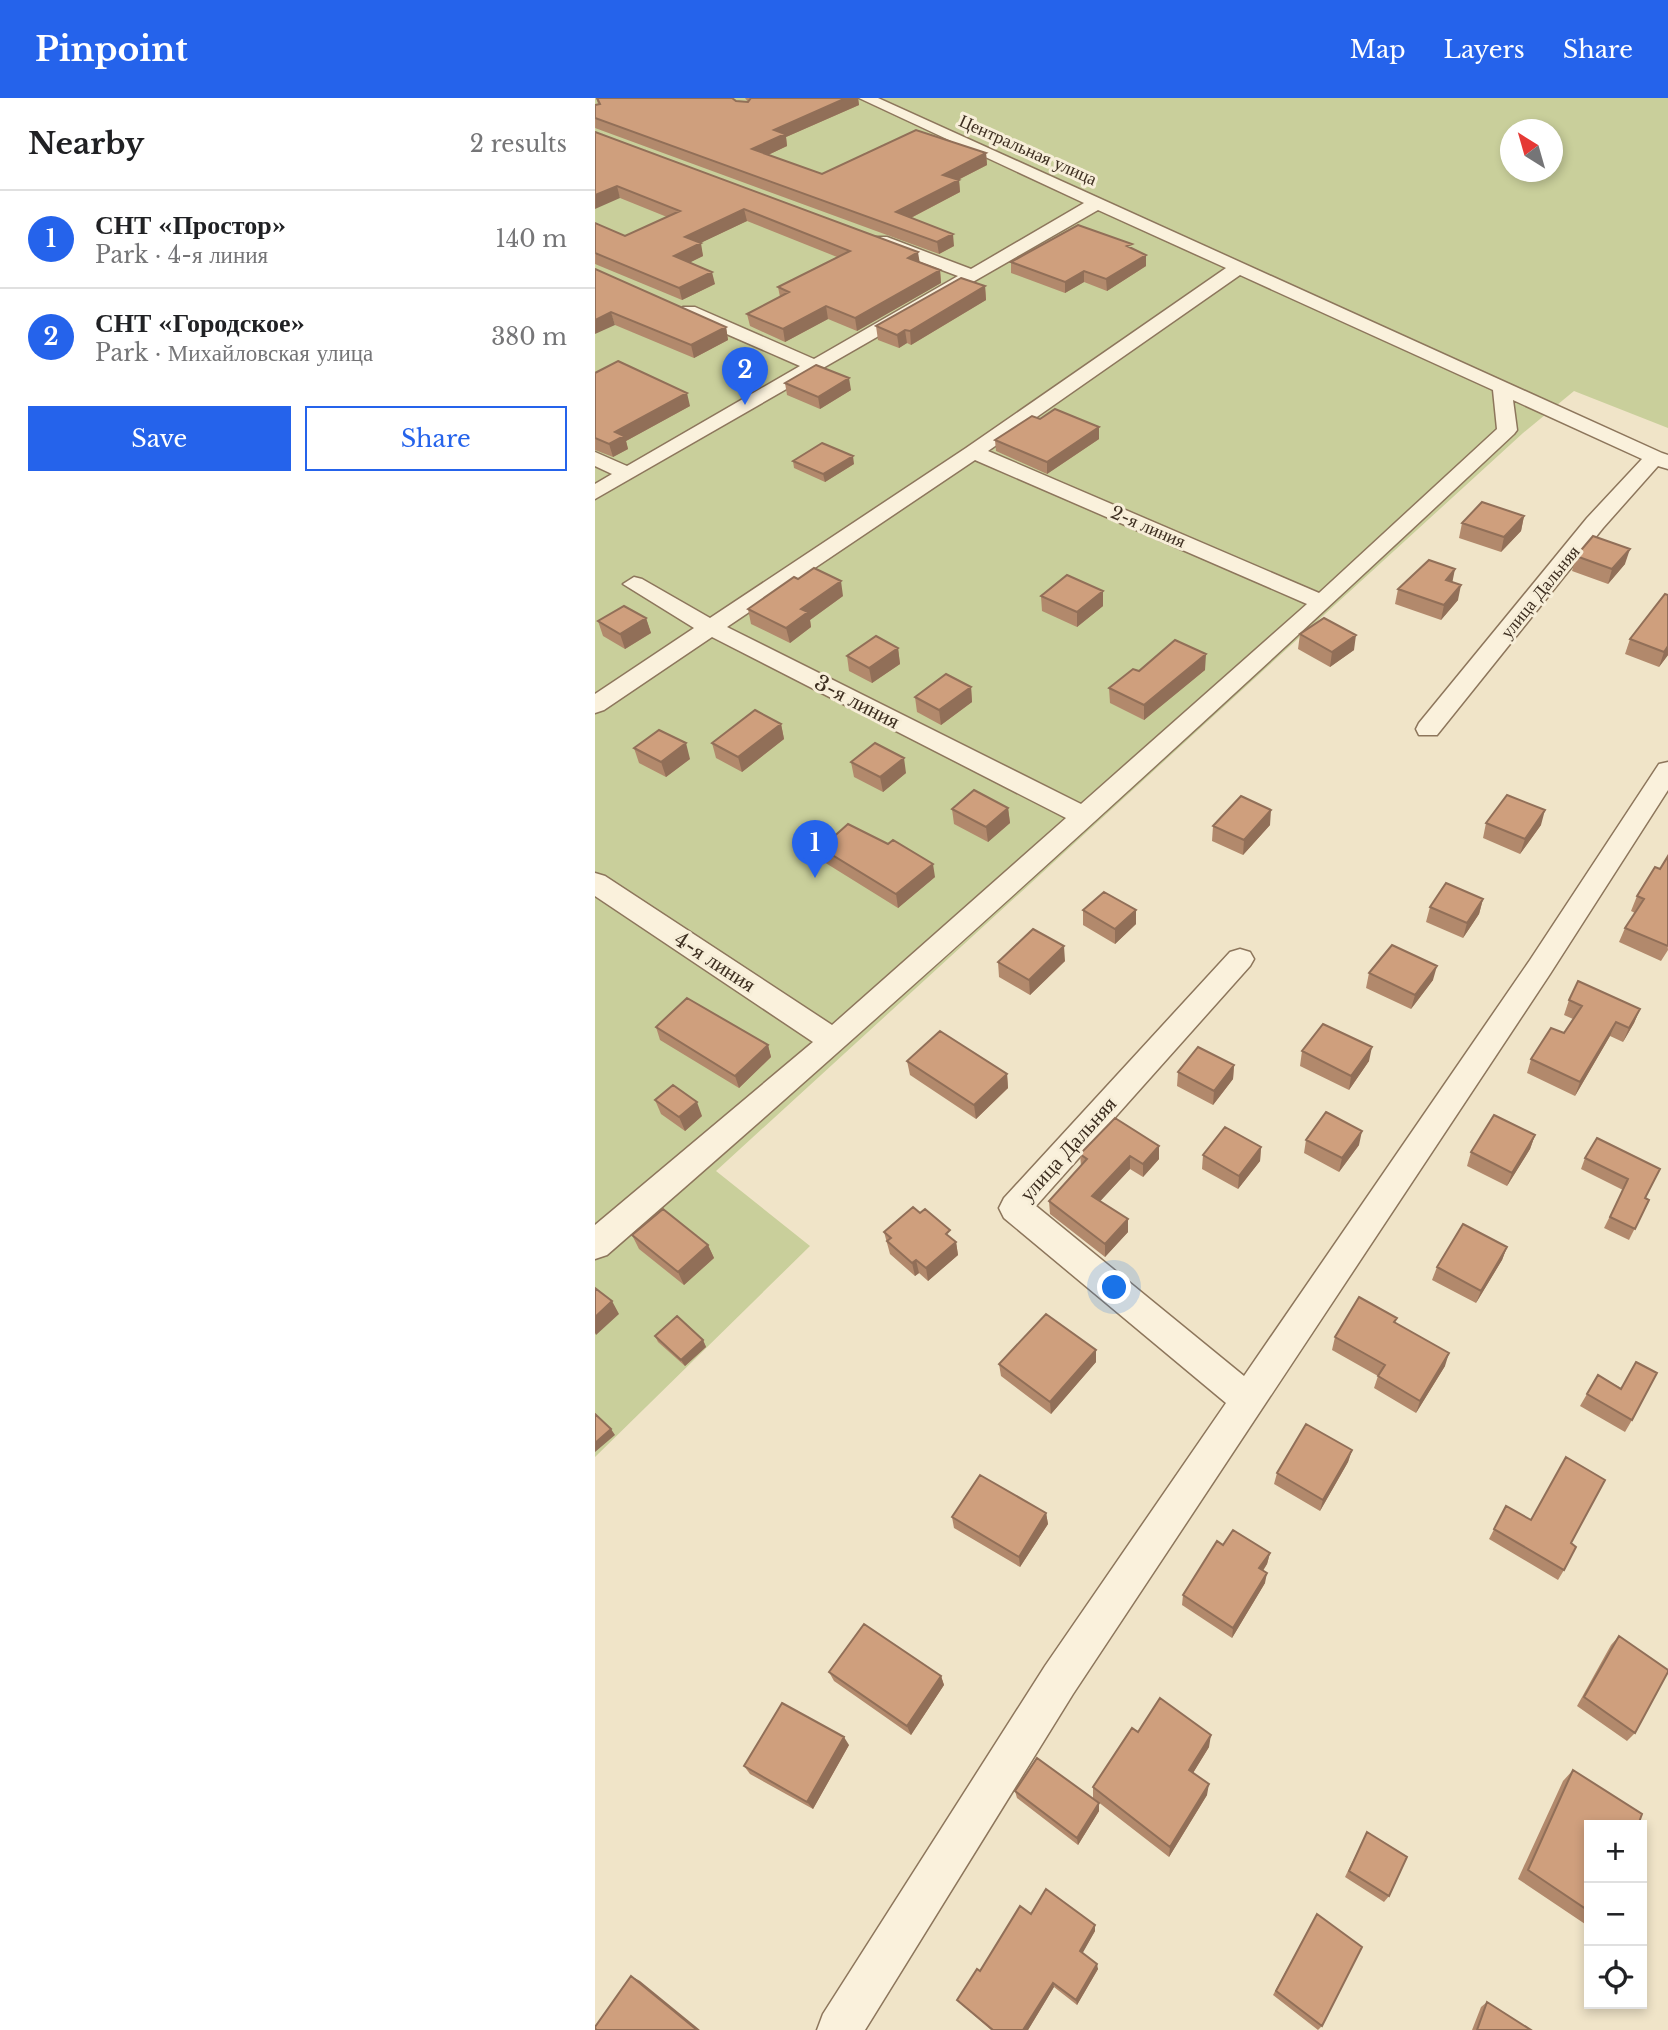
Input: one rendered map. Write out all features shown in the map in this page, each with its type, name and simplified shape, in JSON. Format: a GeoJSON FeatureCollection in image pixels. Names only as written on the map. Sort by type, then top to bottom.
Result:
{"type":"FeatureCollection","features":[{"type":"Feature","properties":{"kind":"street","name":"Центральная улица"},"geometry":{"type":"LineString","coordinates":[[866,98],[1661,460]]}},
{"type":"Feature","properties":{"kind":"street"},"geometry":{"type":"LineString","coordinates":[[595,493],[1097,203]]}},
{"type":"Feature","properties":{"kind":"street"},"geometry":{"type":"LineString","coordinates":[[868,236],[972,275]]}},
{"type":"Feature","properties":{"kind":"street"},"geometry":{"type":"LineString","coordinates":[[595,705],[973,452],[1239,267]]}},
{"type":"Feature","properties":{"kind":"street"},"geometry":{"type":"LineString","coordinates":[[668,303],[815,366]]}},
{"type":"Feature","properties":{"kind":"street"},"geometry":{"type":"LineString","coordinates":[[595,1245],[834,1041],[1082,815],[1322,602],[1507,430],[1501,389]]}},
{"type":"Feature","properties":{"kind":"street","name":"2-я линия"},"geometry":{"type":"LineString","coordinates":[[973,452],[1322,602]]}},
{"type":"Feature","properties":{"kind":"street"},"geometry":{"type":"LineString","coordinates":[[595,457],[628,474]]}},
{"type":"Feature","properties":{"kind":"street","name":"улица Дальняя"},"geometry":{"type":"LineString","coordinates":[[1428,729],[1595,523],[1661,460]]}},
{"type":"Feature","properties":{"kind":"street","name":"3-я линия"},"geometry":{"type":"LineString","coordinates":[[634,584],[711,628],[1082,815]]}},
{"type":"Feature","properties":{"kind":"street"},"geometry":{"type":"LineString","coordinates":[[839,2030],[1059,1680],[1541,967],[1668,770]]}},
{"type":"Feature","properties":{"kind":"street","name":"4-я линия"},"geometry":{"type":"LineString","coordinates":[[595,883],[834,1041]]}},
{"type":"Feature","properties":{"kind":"street","name":"улица Дальняя"},"geometry":{"type":"LineString","coordinates":[[1240,959],[1015,1208],[1248,1400]]}},
{"type":"Feature","properties":{"kind":"green space"},"geometry":{"type":"Polygon","coordinates":[[[595,98],[1668,98],[1668,428],[1574,391],[1523,433],[716,1171],[810,1246],[595,1457],[595,98]]]}},
{"type":"Feature","properties":{"kind":"building"},"geometry":{"type":"Polygon","coordinates":[[[597,98],[732,98],[748,102],[751,98],[846,98],[774,130],[785,134],[752,149],[822,174],[916,130],[986,153],[943,175],[959,180],[896,212],[953,234],[937,242],[595,118],[595,105],[600,104],[597,98]]]}},
{"type":"Feature","properties":{"kind":"building"},"geometry":{"type":"Polygon","coordinates":[[[595,132],[918,252],[908,258],[940,270],[855,318],[826,306],[783,329],[747,314],[789,292],[778,287],[850,251],[744,209],[685,237],[701,243],[674,256],[712,272],[679,288],[595,253],[595,223],[625,236],[680,211],[617,186],[595,195],[595,132]]]}},
{"type":"Feature","properties":{"kind":"building"},"geometry":{"type":"Polygon","coordinates":[[[1078,225],[1132,244],[1127,246],[1146,255],[1106,279],[1084,271],[1065,282],[1011,262],[1078,225]]]}},
{"type":"Feature","properties":{"kind":"building"},"geometry":{"type":"Polygon","coordinates":[[[595,269],[726,327],[691,345],[611,312],[595,320],[595,269]]]}},
{"type":"Feature","properties":{"kind":"building"},"geometry":{"type":"Polygon","coordinates":[[[961,278],[985,286],[910,331],[905,330],[897,335],[876,326],[961,278]]]}},
{"type":"Feature","properties":{"kind":"building"},"geometry":{"type":"Polygon","coordinates":[[[618,361],[687,393],[615,432],[624,436],[609,444],[595,438],[595,373],[618,361]]]}},
{"type":"Feature","properties":{"kind":"building"},"geometry":{"type":"Polygon","coordinates":[[[816,365],[849,378],[818,397],[785,383],[816,365]]]}},
{"type":"Feature","properties":{"kind":"building"},"geometry":{"type":"Polygon","coordinates":[[[1055,409],[1099,427],[1047,462],[995,440],[1032,416],[1040,419],[1055,409]]]}},
{"type":"Feature","properties":{"kind":"building"},"geometry":{"type":"Polygon","coordinates":[[[822,443],[853,456],[823,474],[793,461],[822,443]]]}},
{"type":"Feature","properties":{"kind":"building"},"geometry":{"type":"Polygon","coordinates":[[[1482,502],[1524,516],[1504,537],[1462,523],[1482,502]]]}},
{"type":"Feature","properties":{"kind":"building"},"geometry":{"type":"Polygon","coordinates":[[[1593,536],[1630,549],[1612,569],[1576,556],[1593,536]]]}},
{"type":"Feature","properties":{"kind":"building"},"geometry":{"type":"Polygon","coordinates":[[[1429,560],[1455,569],[1446,580],[1461,585],[1444,605],[1398,589],[1429,560]]]}},
{"type":"Feature","properties":{"kind":"building"},"geometry":{"type":"Polygon","coordinates":[[[814,568],[841,581],[801,609],[808,612],[786,628],[748,609],[794,577],[798,579],[814,568]]]}},
{"type":"Feature","properties":{"kind":"building"},"geometry":{"type":"Polygon","coordinates":[[[1067,575],[1103,591],[1077,612],[1041,596],[1067,575]]]}},
{"type":"Feature","properties":{"kind":"building"},"geometry":{"type":"Polygon","coordinates":[[[1665,594],[1668,595],[1668,646],[1664,652],[1630,639],[1665,594]]]}},
{"type":"Feature","properties":{"kind":"building"},"geometry":{"type":"Polygon","coordinates":[[[624,606],[646,618],[620,634],[598,621],[624,606]]]}},
{"type":"Feature","properties":{"kind":"building"},"geometry":{"type":"Polygon","coordinates":[[[1324,618],[1356,635],[1332,652],[1300,634],[1324,618]]]}},
{"type":"Feature","properties":{"kind":"building"},"geometry":{"type":"Polygon","coordinates":[[[876,636],[898,648],[869,668],[847,656],[876,636]]]}},
{"type":"Feature","properties":{"kind":"building"},"geometry":{"type":"Polygon","coordinates":[[[1175,640],[1206,654],[1144,705],[1109,688],[1133,669],[1139,671],[1175,640]]]}},
{"type":"Feature","properties":{"kind":"building"},"geometry":{"type":"Polygon","coordinates":[[[946,674],[971,687],[939,710],[915,697],[946,674]]]}},
{"type":"Feature","properties":{"kind":"building"},"geometry":{"type":"Polygon","coordinates":[[[755,710],[781,724],[738,757],[712,743],[755,710]]]}},
{"type":"Feature","properties":{"kind":"building"},"geometry":{"type":"Polygon","coordinates":[[[659,730],[686,743],[661,762],[634,748],[659,730]]]}},
{"type":"Feature","properties":{"kind":"building"},"geometry":{"type":"Polygon","coordinates":[[[875,743],[904,758],[880,777],[851,762],[875,743]]]}},
{"type":"Feature","properties":{"kind":"building"},"geometry":{"type":"Polygon","coordinates":[[[974,790],[1008,808],[986,827],[952,809],[974,790]]]}},
{"type":"Feature","properties":{"kind":"building"},"geometry":{"type":"Polygon","coordinates":[[[1507,795],[1545,810],[1525,839],[1486,823],[1507,795]]]}},
{"type":"Feature","properties":{"kind":"building"},"geometry":{"type":"Polygon","coordinates":[[[1241,796],[1271,810],[1244,840],[1213,826],[1241,796]]]}},
{"type":"Feature","properties":{"kind":"building"},"geometry":{"type":"Polygon","coordinates":[[[848,824],[888,844],[893,840],[933,864],[896,894],[821,848],[848,824]]]}},
{"type":"Feature","properties":{"kind":"building"},"geometry":{"type":"Polygon","coordinates":[[[1668,856],[1668,946],[1625,928],[1644,899],[1637,896],[1655,867],[1660,869],[1668,856]]]}},
{"type":"Feature","properties":{"kind":"building"},"geometry":{"type":"Polygon","coordinates":[[[1446,883],[1483,899],[1467,923],[1430,907],[1446,883]]]}},
{"type":"Feature","properties":{"kind":"building"},"geometry":{"type":"Polygon","coordinates":[[[1104,892],[1136,910],[1115,929],[1083,910],[1104,892]]]}},
{"type":"Feature","properties":{"kind":"building"},"geometry":{"type":"Polygon","coordinates":[[[1033,929],[1064,946],[1029,980],[998,962],[1033,929]]]}},
{"type":"Feature","properties":{"kind":"building"},"geometry":{"type":"Polygon","coordinates":[[[1392,945],[1437,966],[1415,995],[1369,973],[1392,945]]]}},
{"type":"Feature","properties":{"kind":"building"},"geometry":{"type":"Polygon","coordinates":[[[1578,981],[1640,1009],[1629,1028],[1616,1022],[1580,1082],[1531,1059],[1551,1028],[1564,1033],[1582,1006],[1569,1000],[1578,981]]]}},
{"type":"Feature","properties":{"kind":"building"},"geometry":{"type":"Polygon","coordinates":[[[687,998],[768,1045],[735,1076],[656,1027],[687,998]]]}},
{"type":"Feature","properties":{"kind":"building"},"geometry":{"type":"Polygon","coordinates":[[[1323,1024],[1372,1047],[1351,1076],[1302,1051],[1323,1024]]]}},
{"type":"Feature","properties":{"kind":"building"},"geometry":{"type":"Polygon","coordinates":[[[940,1031],[1007,1074],[974,1105],[907,1061],[940,1031]]]}},
{"type":"Feature","properties":{"kind":"building"},"geometry":{"type":"Polygon","coordinates":[[[1198,1047],[1234,1065],[1214,1091],[1178,1072],[1198,1047]]]}},
{"type":"Feature","properties":{"kind":"building"},"geometry":{"type":"Polygon","coordinates":[[[673,1085],[697,1102],[679,1117],[655,1100],[673,1085]]]}},
{"type":"Feature","properties":{"kind":"building"},"geometry":{"type":"Polygon","coordinates":[[[1326,1112],[1362,1131],[1342,1158],[1306,1140],[1326,1112]]]}},
{"type":"Feature","properties":{"kind":"building"},"geometry":{"type":"Polygon","coordinates":[[[1494,1115],[1535,1135],[1512,1173],[1471,1152],[1494,1115]]]}},
{"type":"Feature","properties":{"kind":"building"},"geometry":{"type":"Polygon","coordinates":[[[1115,1118],[1159,1146],[1143,1164],[1130,1156],[1092,1196],[1128,1219],[1105,1244],[1049,1201],[1087,1159],[1080,1154],[1115,1118]]]}},
{"type":"Feature","properties":{"kind":"building"},"geometry":{"type":"Polygon","coordinates":[[[1225,1127],[1261,1147],[1239,1176],[1203,1155],[1225,1127]]]}},
{"type":"Feature","properties":{"kind":"building"},"geometry":{"type":"Polygon","coordinates":[[[1597,1138],[1660,1169],[1645,1198],[1649,1200],[1635,1229],[1610,1217],[1628,1179],[1585,1158],[1597,1138]]]}},
{"type":"Feature","properties":{"kind":"building"},"geometry":{"type":"Polygon","coordinates":[[[913,1207],[920,1213],[925,1209],[950,1230],[946,1234],[956,1242],[926,1268],[916,1260],[912,1263],[887,1241],[891,1238],[884,1232],[913,1207]]]}},
{"type":"Feature","properties":{"kind":"building"},"geometry":{"type":"Polygon","coordinates":[[[663,1209],[708,1245],[678,1272],[632,1235],[663,1209]]]}},
{"type":"Feature","properties":{"kind":"building"},"geometry":{"type":"Polygon","coordinates":[[[1463,1224],[1507,1247],[1481,1291],[1437,1267],[1463,1224]]]}},
{"type":"Feature","properties":{"kind":"building"},"geometry":{"type":"Polygon","coordinates":[[[595,1288],[612,1301],[595,1317],[595,1288]]]}},
{"type":"Feature","properties":{"kind":"building"},"geometry":{"type":"Polygon","coordinates":[[[1359,1297],[1397,1318],[1394,1322],[1449,1353],[1420,1401],[1378,1376],[1385,1365],[1335,1337],[1359,1297]]]}},
{"type":"Feature","properties":{"kind":"building"},"geometry":{"type":"Polygon","coordinates":[[[1046,1314],[1096,1350],[1050,1402],[999,1364],[1046,1314]]]}},
{"type":"Feature","properties":{"kind":"building"},"geometry":{"type":"Polygon","coordinates":[[[677,1316],[703,1340],[681,1360],[655,1336],[677,1316]]]}},
{"type":"Feature","properties":{"kind":"building"},"geometry":{"type":"Polygon","coordinates":[[[1636,1362],[1657,1373],[1632,1420],[1587,1394],[1598,1375],[1621,1389],[1636,1362]]]}},
{"type":"Feature","properties":{"kind":"building"},"geometry":{"type":"Polygon","coordinates":[[[595,1414],[611,1429],[595,1443],[595,1414]]]}},
{"type":"Feature","properties":{"kind":"building"},"geometry":{"type":"Polygon","coordinates":[[[1306,1424],[1352,1450],[1323,1500],[1277,1473],[1306,1424]]]}},
{"type":"Feature","properties":{"kind":"building"},"geometry":{"type":"Polygon","coordinates":[[[1566,1457],[1605,1480],[1571,1543],[1576,1547],[1564,1570],[1494,1529],[1506,1506],[1531,1520],[1566,1457]]]}},
{"type":"Feature","properties":{"kind":"building"},"geometry":{"type":"Polygon","coordinates":[[[980,1475],[1046,1513],[1019,1557],[952,1517],[980,1475]]]}},
{"type":"Feature","properties":{"kind":"building"},"geometry":{"type":"Polygon","coordinates":[[[1233,1530],[1270,1553],[1259,1568],[1267,1573],[1233,1628],[1183,1595],[1217,1541],[1223,1545],[1233,1530]]]}},
{"type":"Feature","properties":{"kind":"building"},"geometry":{"type":"Polygon","coordinates":[[[864,1624],[941,1676],[907,1726],[829,1672],[864,1624]]]}},
{"type":"Feature","properties":{"kind":"building"},"geometry":{"type":"Polygon","coordinates":[[[1619,1636],[1668,1670],[1635,1733],[1584,1697],[1619,1636]]]}},
{"type":"Feature","properties":{"kind":"building"},"geometry":{"type":"Polygon","coordinates":[[[1160,1698],[1211,1735],[1189,1770],[1209,1784],[1170,1847],[1093,1787],[1132,1728],[1138,1732],[1160,1698]]]}},
{"type":"Feature","properties":{"kind":"building"},"geometry":{"type":"Polygon","coordinates":[[[782,1703],[844,1737],[807,1802],[744,1766],[782,1703]]]}},
{"type":"Feature","properties":{"kind":"building"},"geometry":{"type":"Polygon","coordinates":[[[1037,1758],[1099,1803],[1077,1838],[1015,1791],[1037,1758]]]}},
{"type":"Feature","properties":{"kind":"building"},"geometry":{"type":"Polygon","coordinates":[[[1573,1770],[1642,1814],[1640,1820],[1584,1820],[1584,1908],[1528,1870],[1573,1770]]]}},
{"type":"Feature","properties":{"kind":"building"},"geometry":{"type":"Polygon","coordinates":[[[1367,1832],[1407,1857],[1389,1896],[1349,1871],[1367,1832]]]}},
{"type":"Feature","properties":{"kind":"building"},"geometry":{"type":"Polygon","coordinates":[[[1046,1889],[1095,1925],[1080,1951],[1097,1964],[1076,2000],[1053,1983],[1023,2030],[993,2030],[957,2000],[977,1969],[980,1971],[1020,1906],[1031,1914],[1046,1889]]]}},
{"type":"Feature","properties":{"kind":"building"},"geometry":{"type":"Polygon","coordinates":[[[1317,1914],[1362,1947],[1322,2026],[1276,1991],[1317,1914]]]}},
{"type":"Feature","properties":{"kind":"building"},"geometry":{"type":"Polygon","coordinates":[[[631,1976],[697,2030],[596,2030],[595,2027],[631,1976]]]}},
{"type":"Feature","properties":{"kind":"building"},"geometry":{"type":"Polygon","coordinates":[[[1487,2002],[1531,2030],[1477,2030],[1487,2002]]]}},
{"type":"Feature","properties":{"kind":"place","name":"СНТ «Городское»"},"geometry":{"type":"Point","coordinates":[745,405]}},
{"type":"Feature","properties":{"kind":"place","name":"СНТ «Простор»"},"geometry":{"type":"Point","coordinates":[815,878]}}]}
